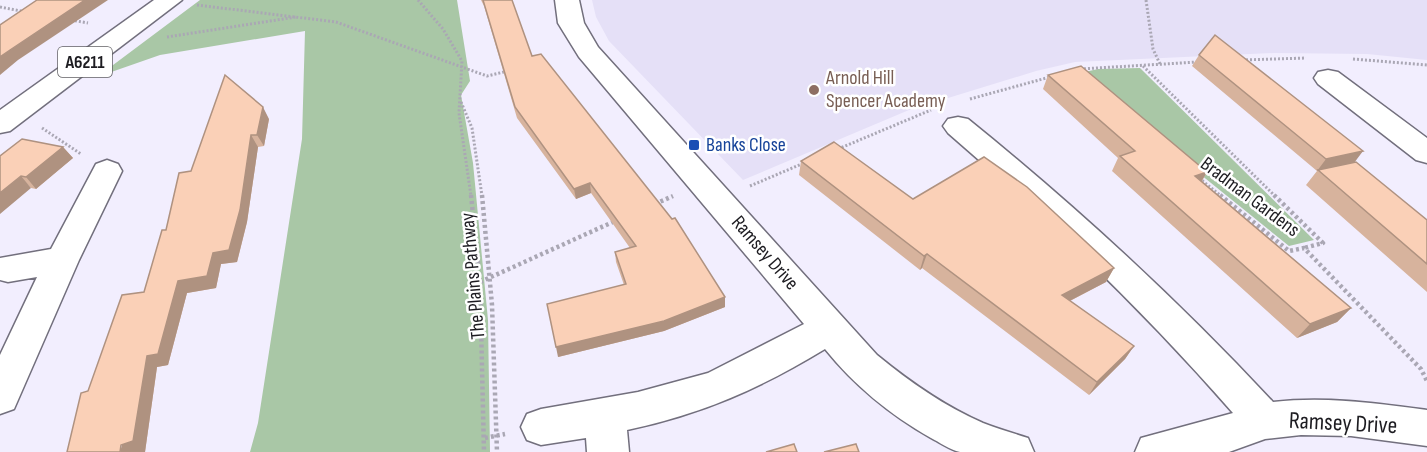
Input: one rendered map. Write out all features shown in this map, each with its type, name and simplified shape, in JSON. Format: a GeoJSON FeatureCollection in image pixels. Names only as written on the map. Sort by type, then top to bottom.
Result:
{"type":"FeatureCollection","features":[{"type":"Feature","properties":{"kind":"street","name":"Ramsey Drive"},"geometry":{"type":"LineString","coordinates":[[567,0],[571,23],[588,51],[863,366],[884,386],[925,414],[956,430],[1013,452]]}},
{"type":"Feature","properties":{"kind":"street","name":"A6211"},"geometry":{"type":"LineString","coordinates":[[8,118],[168,1]]}},
{"type":"Feature","properties":{"kind":"street"},"geometry":{"type":"LineString","coordinates":[[1322,68],[1365,99],[1427,153]]}},
{"type":"Feature","properties":{"kind":"street"},"geometry":{"type":"LineString","coordinates":[[953,111],[1125,273],[1201,349],[1264,421]]}},
{"type":"Feature","properties":{"kind":"street"},"geometry":{"type":"LineString","coordinates":[[0,397],[62,260],[107,171]]}},
{"type":"Feature","properties":{"kind":"street"},"geometry":{"type":"LineString","coordinates":[[8,269],[62,260]]}},
{"type":"Feature","properties":{"kind":"street"},"geometry":{"type":"LineString","coordinates":[[541,427],[606,434],[659,404],[735,380],[830,328]]}},
{"type":"Feature","properties":{"kind":"street","name":"Ramsey Drive"},"geometry":{"type":"LineString","coordinates":[[1156,452],[1198,444],[1264,421],[1301,417],[1351,418],[1427,428]]}},
{"type":"Feature","properties":{"kind":"path"},"geometry":{"type":"LineString","coordinates":[[418,0],[443,29],[462,61],[463,68]]}},
{"type":"Feature","properties":{"kind":"path"},"geometry":{"type":"LineString","coordinates":[[1146,0],[1150,9],[1153,55],[1160,64]]}},
{"type":"Feature","properties":{"kind":"path"},"geometry":{"type":"LineString","coordinates":[[168,1],[304,16],[336,22],[488,76],[510,71]]}},
{"type":"Feature","properties":{"kind":"path"},"geometry":{"type":"LineString","coordinates":[[0,7],[35,14]]}},
{"type":"Feature","properties":{"kind":"path"},"geometry":{"type":"LineString","coordinates":[[160,39],[304,16]]}},
{"type":"Feature","properties":{"kind":"path"},"geometry":{"type":"LineString","coordinates":[[70,20],[129,31]]}},
{"type":"Feature","properties":{"kind":"path"},"geometry":{"type":"LineString","coordinates":[[1348,59],[1427,65]]}},
{"type":"Feature","properties":{"kind":"path"},"geometry":{"type":"LineString","coordinates":[[1235,61],[1322,68]]}},
{"type":"Feature","properties":{"kind":"path"},"geometry":{"type":"LineString","coordinates":[[1076,70],[1093,66],[1143,66],[1203,62]]}},
{"type":"Feature","properties":{"kind":"path","name":"Bradman Gardens"},"geometry":{"type":"LineString","coordinates":[[1143,66],[1323,243],[1289,251],[1197,177]]}},
{"type":"Feature","properties":{"kind":"path","name":"The Plains Pathway"},"geometry":{"type":"LineString","coordinates":[[463,68],[459,113],[471,194],[480,282],[484,452]]}},
{"type":"Feature","properties":{"kind":"path"},"geometry":{"type":"LineString","coordinates":[[838,149],[1056,75]]}},
{"type":"Feature","properties":{"kind":"path","name":"The Plains Pathway"},"geometry":{"type":"LineString","coordinates":[[460,101],[468,111],[479,172],[491,276],[497,452]]}},
{"type":"Feature","properties":{"kind":"path"},"geometry":{"type":"LineString","coordinates":[[8,118],[107,171]]}},
{"type":"Feature","properties":{"kind":"path"},"geometry":{"type":"LineString","coordinates":[[651,206],[805,163]]}},
{"type":"Feature","properties":{"kind":"path"},"geometry":{"type":"LineString","coordinates":[[480,282],[619,220]]}},
{"type":"Feature","properties":{"kind":"path","name":"Bradman Gardens"},"geometry":{"type":"LineString","coordinates":[[1304,248],[1421,369],[1427,381]]}},
{"type":"Feature","properties":{"kind":"path"},"geometry":{"type":"LineString","coordinates":[[484,438],[497,436]]}},
{"type":"Feature","properties":{"kind":"shaded area","name":"Arnold Hill Spencer Academy"},"geometry":{"type":"Polygon","coordinates":[[[592,0],[1427,0],[1427,60],[1367,54],[1274,53],[1075,62],[1036,71],[909,110],[743,180],[609,41],[596,17],[592,0]]]}},
{"type":"Feature","properties":{"kind":"green space"},"geometry":{"type":"Polygon","coordinates":[[[200,0],[457,0],[470,81],[461,95],[473,163],[488,320],[490,452],[250,452],[258,423],[302,139],[305,31],[160,55],[97,77],[200,0]]]}},
{"type":"Feature","properties":{"kind":"green space"},"geometry":{"type":"Polygon","coordinates":[[[1140,68],[1314,240],[1289,246],[1076,74],[1098,69],[1140,68]]]}},
{"type":"Feature","properties":{"kind":"building"},"geometry":{"type":"Polygon","coordinates":[[[37,0],[85,0],[0,57],[0,25],[37,0]]]}},
{"type":"Feature","properties":{"kind":"building"},"geometry":{"type":"Polygon","coordinates":[[[483,0],[512,0],[532,56],[541,54],[672,219],[675,218],[725,297],[664,321],[556,347],[547,304],[626,284],[615,252],[636,246],[590,183],[574,189],[515,107],[483,0]]]}},
{"type":"Feature","properties":{"kind":"building"},"geometry":{"type":"Polygon","coordinates":[[[1215,35],[1363,151],[1326,159],[1199,55],[1215,35]]]}},
{"type":"Feature","properties":{"kind":"building"},"geometry":{"type":"Polygon","coordinates":[[[1081,66],[1207,172],[1195,176],[1351,308],[1310,324],[1120,156],[1135,151],[1048,75],[1081,66]]]}},
{"type":"Feature","properties":{"kind":"building"},"geometry":{"type":"Polygon","coordinates":[[[225,75],[263,107],[257,135],[251,135],[240,210],[229,250],[213,253],[207,276],[178,281],[158,354],[147,356],[133,441],[121,445],[120,452],[67,452],[81,393],[88,391],[122,295],[144,292],[162,230],[166,230],[179,173],[191,171],[225,75]]]}},
{"type":"Feature","properties":{"kind":"building"},"geometry":{"type":"Polygon","coordinates":[[[22,139],[63,147],[26,177],[21,176],[0,193],[0,156],[22,139]]]}},
{"type":"Feature","properties":{"kind":"building"},"geometry":{"type":"Polygon","coordinates":[[[834,142],[913,199],[984,157],[1027,187],[1114,268],[1062,295],[1134,346],[1097,382],[927,254],[924,256],[801,161],[834,142]]]}},
{"type":"Feature","properties":{"kind":"building"},"geometry":{"type":"Polygon","coordinates":[[[1356,162],[1427,220],[1427,264],[1318,170],[1356,162]]]}},
{"type":"Feature","properties":{"kind":"building"},"geometry":{"type":"Polygon","coordinates":[[[794,444],[797,452],[766,452],[794,444]]]}},
{"type":"Feature","properties":{"kind":"building"},"geometry":{"type":"Polygon","coordinates":[[[856,444],[859,452],[824,452],[856,444]]]}},
{"type":"Feature","properties":{"kind":"place","name":"Arnold Hill Spencer Academy"},"geometry":{"type":"Point","coordinates":[814,90]}},
{"type":"Feature","properties":{"kind":"place","name":"Banks Close"},"geometry":{"type":"Point","coordinates":[694,145]}}]}
